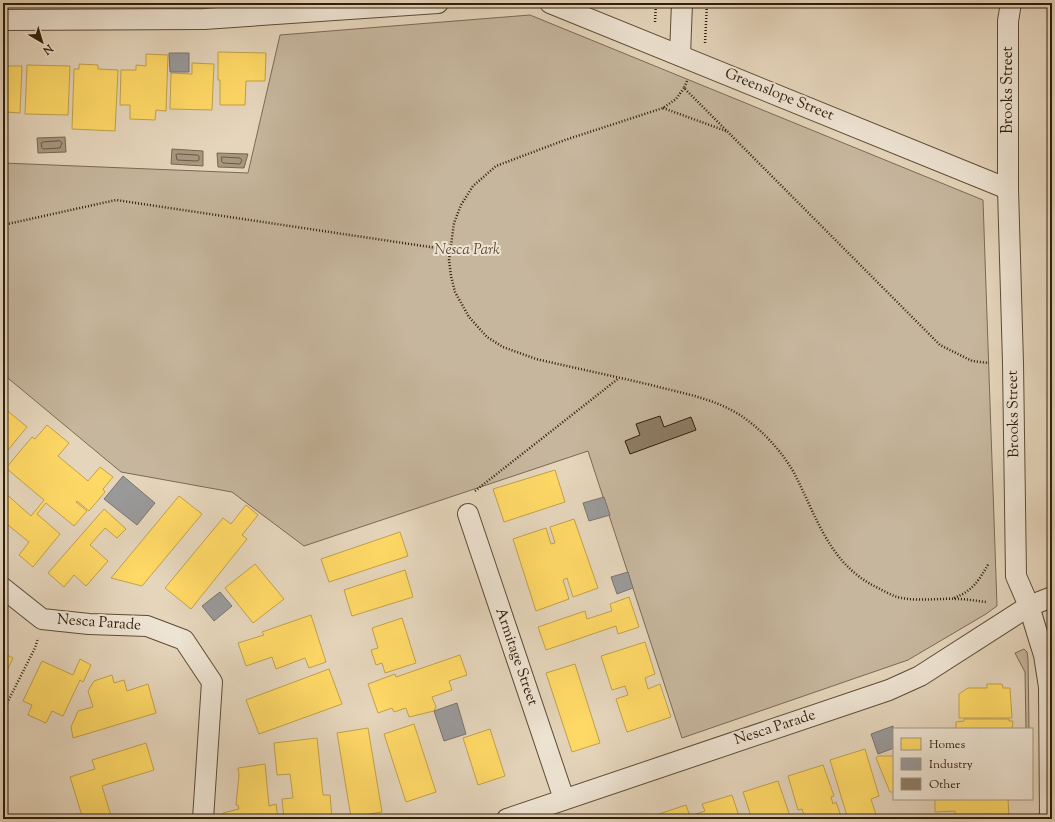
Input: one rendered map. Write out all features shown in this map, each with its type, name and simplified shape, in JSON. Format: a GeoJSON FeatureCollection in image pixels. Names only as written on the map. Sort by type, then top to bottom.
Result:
{"type":"FeatureCollection","features":[{"type":"Feature","properties":{"kind":"street"},"geometry":{"type":"LineString","coordinates":[[3,20],[438,3]]}},
{"type":"Feature","properties":{"kind":"street","name":"Greenslope Street"},"geometry":{"type":"LineString","coordinates":[[550,3],[1008,189]]}},
{"type":"Feature","properties":{"kind":"street"},"geometry":{"type":"LineString","coordinates":[[680,55],[682,3]]}},
{"type":"Feature","properties":{"kind":"street","name":"Brooks Street"},"geometry":{"type":"LineString","coordinates":[[1011,3],[1008,21],[1008,189],[1013,371],[1016,576],[1029,606],[1044,655],[1049,687],[1050,819]]}},
{"type":"Feature","properties":{"kind":"street","name":"Armitage Street"},"geometry":{"type":"LineString","coordinates":[[468,514],[564,799]]}},
{"type":"Feature","properties":{"kind":"street","name":"Nesca Parade"},"geometry":{"type":"LineString","coordinates":[[3,588],[42,619],[89,624],[147,626],[184,640],[212,682],[203,819]]}},
{"type":"Feature","properties":{"kind":"street","name":"Nesca Parade"},"geometry":{"type":"LineString","coordinates":[[507,819],[889,690],[920,676],[1029,606],[1052,597]]}},
{"type":"Feature","properties":{"kind":"path"},"geometry":{"type":"LineString","coordinates":[[655,22],[656,3]]}},
{"type":"Feature","properties":{"kind":"path"},"geometry":{"type":"LineString","coordinates":[[706,44],[707,3]]}},
{"type":"Feature","properties":{"kind":"path"},"geometry":{"type":"LineString","coordinates":[[688,79],[684,88],[676,99],[663,108],[565,140],[496,166],[473,186],[461,205],[454,223],[449,260],[455,292],[469,317],[487,336],[503,347],[526,356],[713,401],[740,415],[768,437],[782,455],[792,471],[829,544],[840,560],[854,573],[870,584],[896,596],[915,600],[956,599],[987,602]]}},
{"type":"Feature","properties":{"kind":"path"},"geometry":{"type":"LineString","coordinates":[[684,88],[940,345],[972,360],[989,363]]}},
{"type":"Feature","properties":{"kind":"path"},"geometry":{"type":"LineString","coordinates":[[663,108],[726,131]]}},
{"type":"Feature","properties":{"kind":"path"},"geometry":{"type":"LineString","coordinates":[[3,225],[116,200],[450,250]]}},
{"type":"Feature","properties":{"kind":"path"},"geometry":{"type":"LineString","coordinates":[[475,491],[619,378]]}},
{"type":"Feature","properties":{"kind":"path"},"geometry":{"type":"LineString","coordinates":[[950,599],[969,591],[978,581],[989,563]]}},
{"type":"Feature","properties":{"kind":"path"},"geometry":{"type":"LineString","coordinates":[[3,711],[36,648]]}},
{"type":"Feature","properties":{"kind":"green space","name":"Nesca Park"},"geometry":{"type":"Polygon","coordinates":[[[530,15],[983,200],[997,606],[908,660],[682,738],[588,451],[304,546],[232,492],[121,472],[3,374],[3,163],[248,173],[280,35],[530,15]]]}},
{"type":"Feature","properties":{"kind":"green space"},"geometry":{"type":"Polygon","coordinates":[[[1024,649],[1027,652],[1029,728],[1026,728],[1025,672],[1015,653],[1024,649]]]}},
{"type":"Feature","properties":{"kind":"water"},"geometry":{"type":"Polygon","coordinates":[[[65,137],[66,152],[38,153],[37,138],[65,137]]]}},
{"type":"Feature","properties":{"kind":"water"},"geometry":{"type":"Polygon","coordinates":[[[172,149],[203,151],[203,166],[171,164],[172,149]]]}},
{"type":"Feature","properties":{"kind":"water"},"geometry":{"type":"Polygon","coordinates":[[[217,153],[248,154],[244,168],[218,167],[217,153]]]}},
{"type":"Feature","properties":{"kind":"building: Homes"},"geometry":{"type":"Polygon","coordinates":[[[218,52],[266,53],[265,81],[246,81],[245,105],[220,105],[218,52]]]}},
{"type":"Feature","properties":{"kind":"building: Homes"},"geometry":{"type":"Polygon","coordinates":[[[146,54],[168,55],[166,111],[156,110],[155,120],[130,119],[130,105],[120,105],[121,70],[136,70],[136,65],[146,66],[146,54]]]}},
{"type":"Feature","properties":{"kind":"building: Homes"},"geometry":{"type":"Polygon","coordinates":[[[192,63],[214,64],[212,110],[170,109],[171,73],[192,74],[192,63]]]}},
{"type":"Feature","properties":{"kind":"building: Homes"},"geometry":{"type":"Polygon","coordinates":[[[79,64],[98,65],[98,69],[118,70],[115,131],[72,129],[74,69],[79,69],[79,64]]]}},
{"type":"Feature","properties":{"kind":"building: Homes"},"geometry":{"type":"Polygon","coordinates":[[[27,65],[70,66],[68,115],[25,114],[27,65]]]}},
{"type":"Feature","properties":{"kind":"building: Homes"},"geometry":{"type":"Polygon","coordinates":[[[3,66],[22,66],[20,113],[6,112],[6,118],[3,118],[3,66]]]}},
{"type":"Feature","properties":{"kind":"building: Homes"},"geometry":{"type":"Polygon","coordinates":[[[3,407],[27,427],[3,456],[3,407]]]}},
{"type":"Feature","properties":{"kind":"building: Homes"},"geometry":{"type":"Polygon","coordinates":[[[47,425],[69,443],[58,456],[88,481],[100,467],[113,477],[103,489],[105,492],[89,511],[77,501],[76,502],[87,511],[74,526],[46,503],[37,514],[60,534],[33,567],[19,555],[29,542],[3,521],[3,496],[5,493],[31,516],[44,500],[6,468],[32,437],[35,439],[47,425]]]}},
{"type":"Feature","properties":{"kind":"building: Homes"},"geometry":{"type":"Polygon","coordinates":[[[555,470],[565,502],[504,522],[493,489],[555,470]]]}},
{"type":"Feature","properties":{"kind":"building: Homes"},"geometry":{"type":"Polygon","coordinates":[[[179,496],[202,514],[142,586],[111,578],[179,496]]]}},
{"type":"Feature","properties":{"kind":"building: Homes"},"geometry":{"type":"Polygon","coordinates":[[[246,505],[258,515],[242,535],[247,539],[191,609],[165,588],[223,518],[231,524],[246,505]]]}},
{"type":"Feature","properties":{"kind":"building: Homes"},"geometry":{"type":"Polygon","coordinates":[[[104,509],[126,529],[117,538],[105,528],[90,545],[108,561],[86,586],[74,575],[64,587],[48,573],[104,509]]]}},
{"type":"Feature","properties":{"kind":"building: Homes"},"geometry":{"type":"Polygon","coordinates":[[[574,519],[598,588],[573,597],[567,578],[563,580],[569,599],[536,611],[513,539],[546,528],[551,544],[555,543],[550,527],[574,519]]]}},
{"type":"Feature","properties":{"kind":"building: Homes"},"geometry":{"type":"Polygon","coordinates":[[[400,532],[408,556],[329,582],[321,559],[400,532]]]}},
{"type":"Feature","properties":{"kind":"building: Homes"},"geometry":{"type":"Polygon","coordinates":[[[255,564],[284,599],[253,623],[225,588],[255,564]]]}},
{"type":"Feature","properties":{"kind":"building: Homes"},"geometry":{"type":"Polygon","coordinates":[[[405,570],[413,597],[352,616],[344,590],[405,570]]]}},
{"type":"Feature","properties":{"kind":"building: Homes"},"geometry":{"type":"Polygon","coordinates":[[[629,597],[639,627],[618,634],[616,626],[546,650],[538,627],[585,611],[587,619],[612,611],[610,604],[629,597]]]}},
{"type":"Feature","properties":{"kind":"building: Homes"},"geometry":{"type":"Polygon","coordinates":[[[311,615],[326,662],[309,668],[305,658],[276,669],[272,657],[246,666],[238,643],[264,635],[262,632],[311,615]]]}},
{"type":"Feature","properties":{"kind":"building: Homes"},"geometry":{"type":"Polygon","coordinates":[[[402,618],[416,663],[385,673],[382,663],[376,665],[371,650],[378,648],[372,628],[402,618]]]}},
{"type":"Feature","properties":{"kind":"building: Homes"},"geometry":{"type":"Polygon","coordinates":[[[645,642],[655,674],[645,678],[648,689],[660,684],[671,717],[627,732],[616,699],[628,695],[625,686],[612,690],[601,656],[645,642]]]}},
{"type":"Feature","properties":{"kind":"building: Homes"},"geometry":{"type":"Polygon","coordinates":[[[3,653],[13,658],[3,679],[3,653]]]}},
{"type":"Feature","properties":{"kind":"building: Homes"},"geometry":{"type":"Polygon","coordinates":[[[460,655],[467,675],[449,681],[452,690],[432,697],[436,707],[434,711],[409,717],[406,708],[394,712],[392,708],[378,713],[368,684],[395,674],[396,677],[460,655]]]}},
{"type":"Feature","properties":{"kind":"building: Homes"},"geometry":{"type":"Polygon","coordinates":[[[80,659],[91,665],[83,682],[80,680],[63,716],[52,711],[46,723],[28,715],[32,705],[23,701],[42,661],[73,675],[80,659]]]}},
{"type":"Feature","properties":{"kind":"building: Homes"},"geometry":{"type":"Polygon","coordinates":[[[575,664],[600,743],[572,752],[546,673],[575,664]]]}},
{"type":"Feature","properties":{"kind":"building: Homes"},"geometry":{"type":"Polygon","coordinates":[[[329,669],[342,704],[259,734],[246,700],[329,669]]]}},
{"type":"Feature","properties":{"kind":"building: Homes"},"geometry":{"type":"Polygon","coordinates":[[[112,675],[114,683],[124,680],[127,691],[148,684],[156,713],[73,738],[71,727],[78,711],[93,707],[88,691],[94,681],[112,675]]]}},
{"type":"Feature","properties":{"kind":"building: Homes"},"geometry":{"type":"Polygon","coordinates":[[[987,684],[1002,684],[1003,688],[1010,688],[1012,718],[959,718],[959,694],[968,688],[987,688],[987,684]]]}},
{"type":"Feature","properties":{"kind":"building: Homes"},"geometry":{"type":"Polygon","coordinates":[[[964,719],[1009,719],[1009,721],[1013,721],[1012,728],[956,728],[956,722],[964,721],[964,719]]]}},
{"type":"Feature","properties":{"kind":"building: Homes"},"geometry":{"type":"Polygon","coordinates":[[[414,724],[436,792],[406,802],[384,734],[414,724]]]}},
{"type":"Feature","properties":{"kind":"building: Homes"},"geometry":{"type":"Polygon","coordinates":[[[368,728],[382,812],[351,817],[337,733],[368,728]]]}},
{"type":"Feature","properties":{"kind":"building: Homes"},"geometry":{"type":"Polygon","coordinates":[[[490,729],[505,776],[478,785],[463,738],[490,729]]]}},
{"type":"Feature","properties":{"kind":"building: Homes"},"geometry":{"type":"Polygon","coordinates":[[[317,738],[323,795],[330,795],[332,819],[284,819],[282,799],[293,798],[290,774],[277,775],[274,743],[317,738]]]}},
{"type":"Feature","properties":{"kind":"building: Homes"},"geometry":{"type":"Polygon","coordinates":[[[146,743],[154,770],[102,786],[112,819],[83,819],[70,777],[95,769],[92,760],[146,743]]]}},
{"type":"Feature","properties":{"kind":"building: Homes"},"geometry":{"type":"Polygon","coordinates":[[[865,749],[879,796],[871,799],[877,818],[848,819],[830,760],[865,749]]]}},
{"type":"Feature","properties":{"kind":"building: Homes"},"geometry":{"type":"Polygon","coordinates":[[[878,756],[893,756],[893,792],[890,792],[876,758],[878,756]]]}},
{"type":"Feature","properties":{"kind":"building: Homes"},"geometry":{"type":"Polygon","coordinates":[[[265,764],[269,806],[276,804],[278,819],[224,819],[223,813],[239,809],[238,805],[236,805],[239,775],[238,768],[265,764]]]}},
{"type":"Feature","properties":{"kind":"building: Homes"},"geometry":{"type":"Polygon","coordinates":[[[823,765],[834,796],[831,797],[833,804],[836,802],[842,819],[805,819],[802,809],[798,810],[788,776],[823,765]]]}},
{"type":"Feature","properties":{"kind":"building: Homes"},"geometry":{"type":"Polygon","coordinates":[[[778,781],[791,819],[752,819],[743,792],[778,781]]]}},
{"type":"Feature","properties":{"kind":"building: Homes"},"geometry":{"type":"Polygon","coordinates":[[[732,795],[740,819],[694,819],[693,815],[705,811],[702,804],[732,795]]]}},
{"type":"Feature","properties":{"kind":"building: Homes"},"geometry":{"type":"Polygon","coordinates":[[[935,800],[1008,800],[1009,819],[955,819],[955,811],[935,812],[935,800]]]}},
{"type":"Feature","properties":{"kind":"building: Homes"},"geometry":{"type":"Polygon","coordinates":[[[686,805],[691,819],[657,819],[656,815],[686,805]]]}},
{"type":"Feature","properties":{"kind":"building: Homes"},"geometry":{"type":"Polygon","coordinates":[[[3,809],[11,819],[3,819],[3,809]]]}},
{"type":"Feature","properties":{"kind":"building: Industry"},"geometry":{"type":"Polygon","coordinates":[[[169,53],[189,53],[189,72],[170,72],[169,53]]]}},
{"type":"Feature","properties":{"kind":"building: Industry"},"geometry":{"type":"Polygon","coordinates":[[[123,476],[155,503],[137,525],[104,499],[123,476]]]}},
{"type":"Feature","properties":{"kind":"building: Industry"},"geometry":{"type":"Polygon","coordinates":[[[604,497],[610,515],[589,521],[583,503],[604,497]]]}},
{"type":"Feature","properties":{"kind":"building: Industry"},"geometry":{"type":"Polygon","coordinates":[[[628,572],[633,588],[617,594],[611,577],[628,572]]]}},
{"type":"Feature","properties":{"kind":"building: Industry"},"geometry":{"type":"Polygon","coordinates":[[[220,592],[232,606],[214,621],[202,606],[220,592]]]}},
{"type":"Feature","properties":{"kind":"building: Industry"},"geometry":{"type":"Polygon","coordinates":[[[457,703],[466,734],[444,741],[434,711],[457,703]]]}},
{"type":"Feature","properties":{"kind":"building: Industry"},"geometry":{"type":"Polygon","coordinates":[[[893,726],[893,748],[878,754],[871,734],[893,726]]]}},
{"type":"Feature","properties":{"kind":"building: Other"},"geometry":{"type":"Polygon","coordinates":[[[660,416],[664,427],[691,417],[696,430],[630,454],[625,441],[640,435],[636,424],[660,416]]]}}]}
